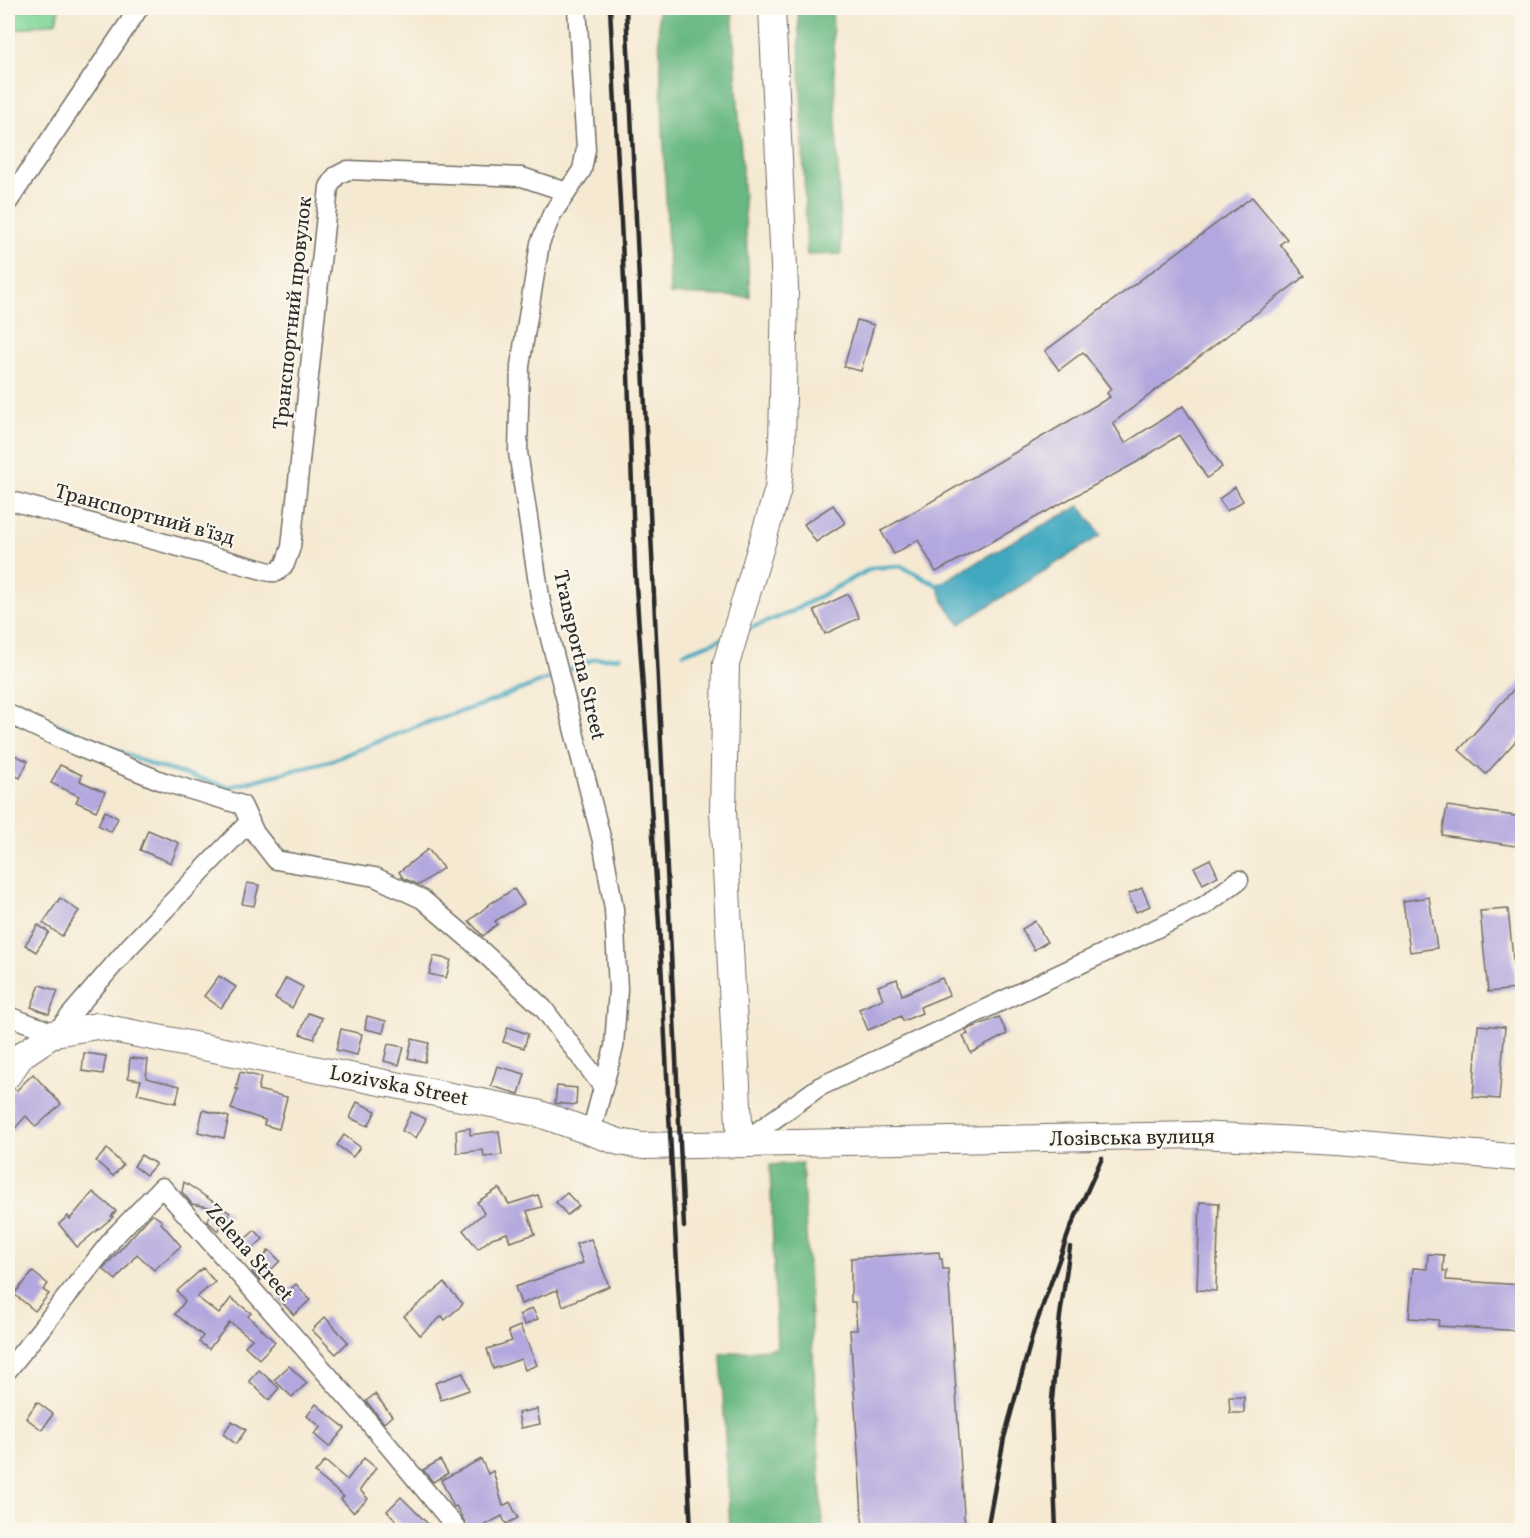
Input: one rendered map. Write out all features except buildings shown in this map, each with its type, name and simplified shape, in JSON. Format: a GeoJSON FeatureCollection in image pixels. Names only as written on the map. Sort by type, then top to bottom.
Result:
{"type":"FeatureCollection","features":[{"type":"Feature","properties":{"kind":"main road"},"geometry":{"type":"LineString","coordinates":[[740,1144],[723,812],[726,664],[778,489],[782,447],[785,288],[772,8]]}},
{"type":"Feature","properties":{"kind":"main road","name":"Lozivska Street"},"geometry":{"type":"LineString","coordinates":[[56,1033],[97,1026],[537,1113],[619,1142],[643,1146],[740,1144]]}},
{"type":"Feature","properties":{"kind":"main road"},"geometry":{"type":"LineString","coordinates":[[8,1075],[22,1055],[56,1033]]}},
{"type":"Feature","properties":{"kind":"main road","name":"Лозівська вулиця"},"geometry":{"type":"LineString","coordinates":[[740,1144],[1197,1135],[1338,1142],[1522,1158]]}},
{"type":"Feature","properties":{"kind":"street"},"geometry":{"type":"LineString","coordinates":[[8,202],[139,8]]}},
{"type":"Feature","properties":{"kind":"street","name":"Transportna Street"},"geometry":{"type":"LineString","coordinates":[[577,8],[586,149],[582,170],[552,214],[540,243],[520,366],[518,452],[541,603],[602,841],[614,909],[618,989],[614,1047],[591,1132]]}},
{"type":"Feature","properties":{"kind":"street","name":"Транспортний провулок"},"geometry":{"type":"LineString","coordinates":[[270,572],[277,572],[285,564],[291,548],[328,187],[336,176],[348,170],[522,177],[567,192]]}},
{"type":"Feature","properties":{"kind":"street","name":"Транспортний в'їзд"},"geometry":{"type":"LineString","coordinates":[[8,500],[270,572]]}},
{"type":"Feature","properties":{"kind":"street"},"geometry":{"type":"LineString","coordinates":[[8,714],[78,747],[164,782],[242,805],[255,833],[276,860],[375,877],[422,899],[543,1008],[603,1087]]}},
{"type":"Feature","properties":{"kind":"street"},"geometry":{"type":"LineString","coordinates":[[8,1016],[56,1033],[129,947],[250,821]]}},
{"type":"Feature","properties":{"kind":"street"},"geometry":{"type":"LineString","coordinates":[[740,1144],[819,1087],[1204,906],[1239,880]]}},
{"type":"Feature","properties":{"kind":"street","name":"Zelena Street"},"geometry":{"type":"LineString","coordinates":[[8,1370],[115,1236],[162,1187],[363,1415],[458,1530]]}},
{"type":"Feature","properties":{"kind":"green space"},"geometry":{"type":"Polygon","coordinates":[[[8,8],[59,8],[56,22],[8,31],[8,8]]]}},
{"type":"Feature","properties":{"kind":"green space"},"geometry":{"type":"Polygon","coordinates":[[[658,8],[732,8],[750,297],[670,294],[658,8]]]}},
{"type":"Feature","properties":{"kind":"green space"},"geometry":{"type":"Polygon","coordinates":[[[798,8],[832,8],[841,254],[807,255],[798,8]]]}},
{"type":"Feature","properties":{"kind":"green space"},"geometry":{"type":"Polygon","coordinates":[[[802,1163],[823,1530],[730,1530],[721,1354],[777,1348],[770,1165],[802,1163]]]}},
{"type":"Feature","properties":{"kind":"water"},"geometry":{"type":"Polygon","coordinates":[[[1080,506],[1101,535],[960,624],[945,604],[937,585],[1080,506]]]}},
{"type":"Feature","properties":{"kind":"waterway"},"geometry":{"type":"LineString","coordinates":[[745,630],[787,614],[872,568],[901,566],[937,585]]}},
{"type":"Feature","properties":{"kind":"waterway"},"geometry":{"type":"LineString","coordinates":[[684,653],[724,638]]}},
{"type":"Feature","properties":{"kind":"waterway"},"geometry":{"type":"LineString","coordinates":[[562,673],[594,659],[620,657]]}},
{"type":"Feature","properties":{"kind":"waterway"},"geometry":{"type":"LineString","coordinates":[[8,701],[35,715],[152,765],[229,787],[330,761],[422,724],[487,703],[555,676]]}},
{"type":"Feature","properties":{"kind":"railway"},"geometry":{"type":"LineString","coordinates":[[610,8],[626,319],[635,570],[659,924],[691,1530]]}},
{"type":"Feature","properties":{"kind":"railway"},"geometry":{"type":"LineString","coordinates":[[626,8],[684,1227]]}},
{"type":"Feature","properties":{"kind":"railway"},"geometry":{"type":"LineString","coordinates":[[987,1530],[1004,1438],[1034,1330],[1070,1229],[1102,1158]]}},
{"type":"Feature","properties":{"kind":"railway"},"geometry":{"type":"LineString","coordinates":[[1056,1530],[1051,1410],[1060,1316],[1070,1247]]}}]}
